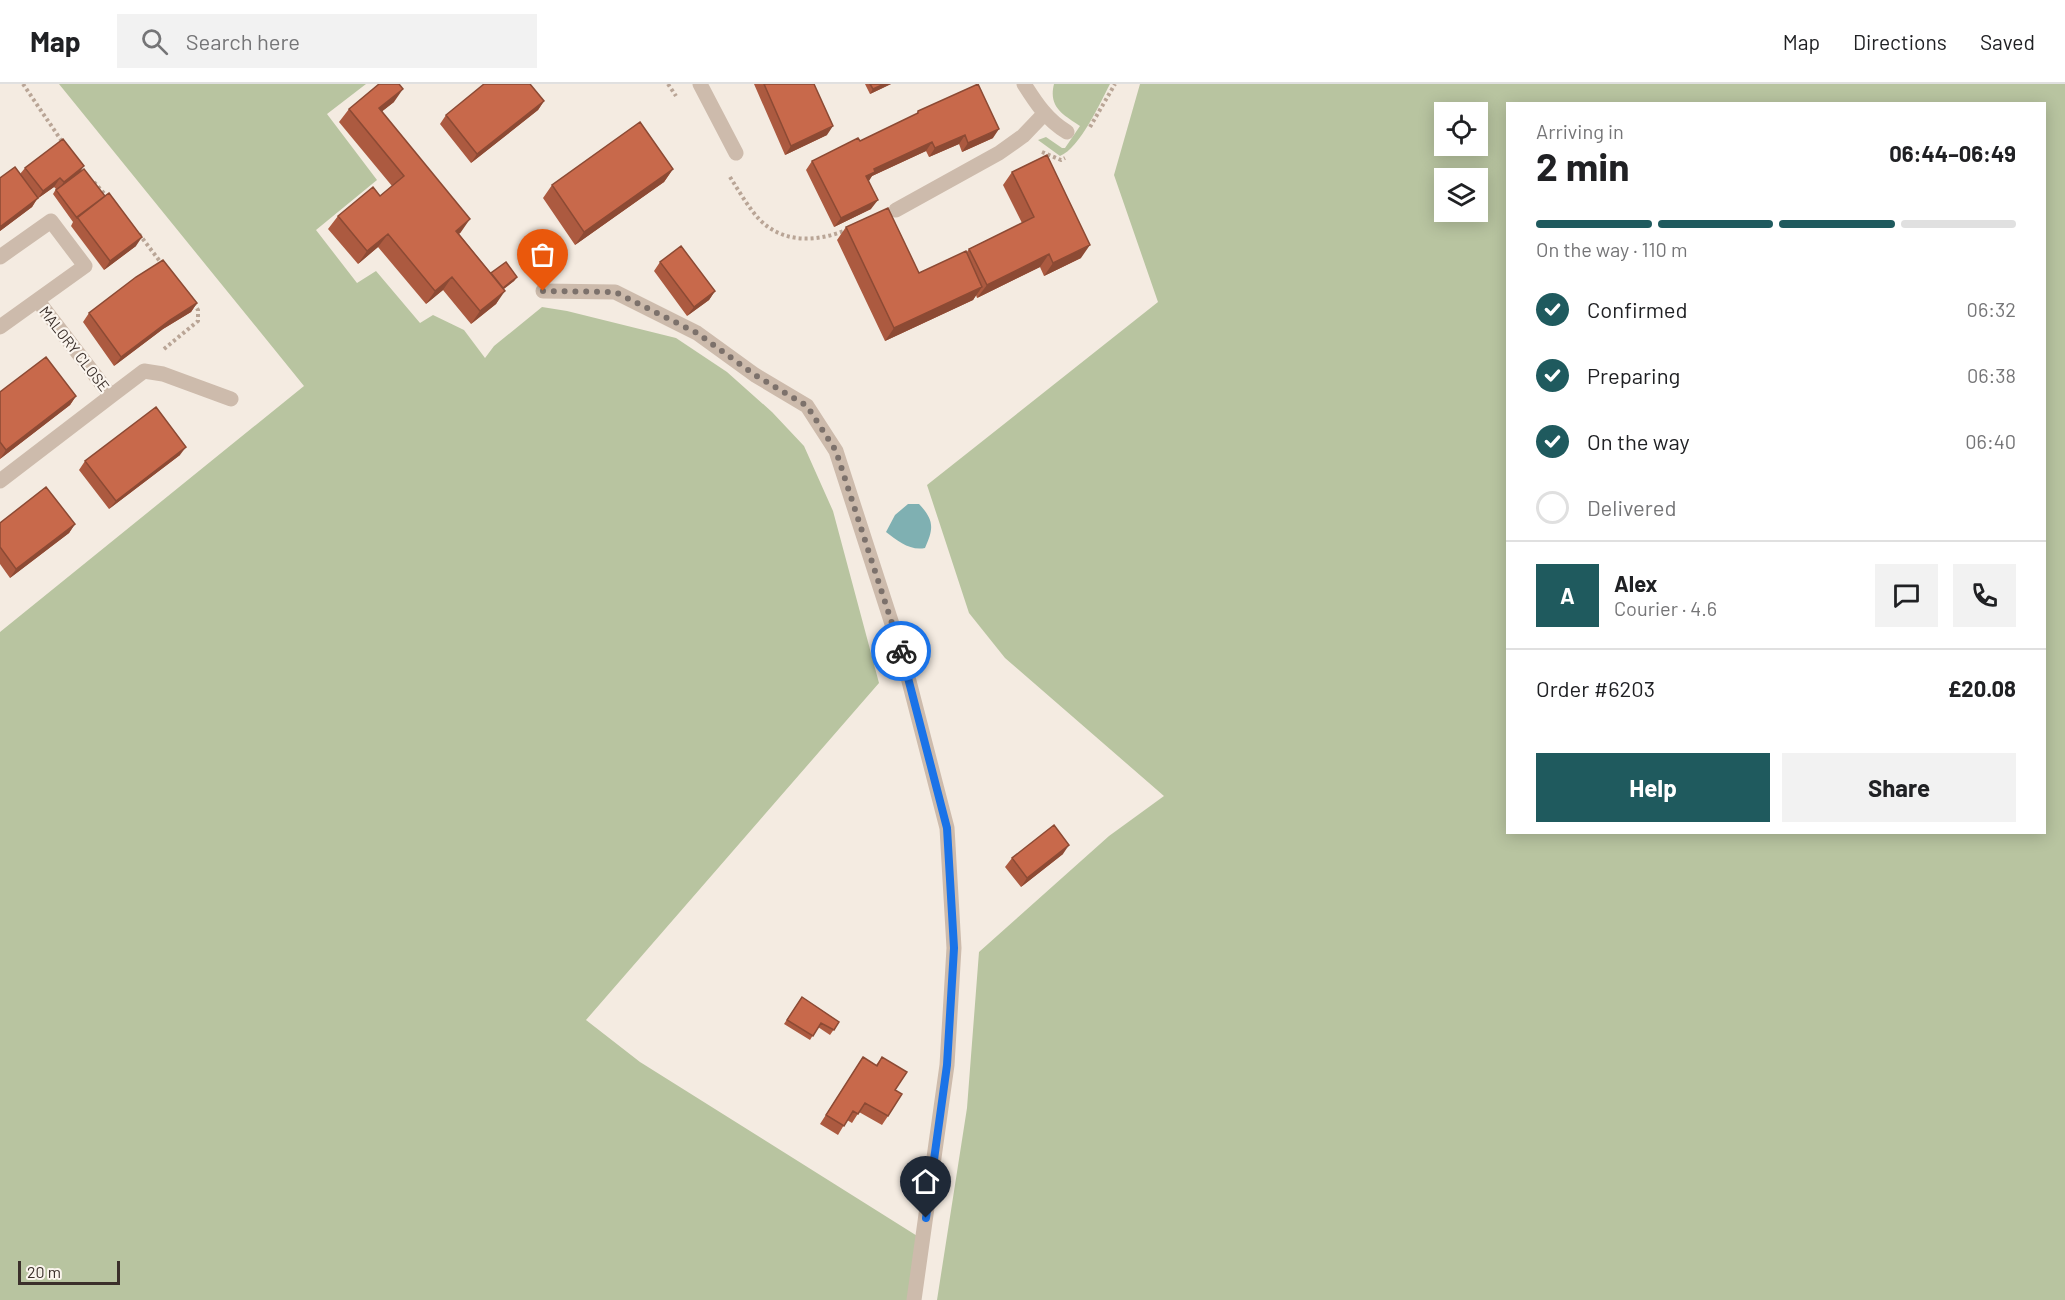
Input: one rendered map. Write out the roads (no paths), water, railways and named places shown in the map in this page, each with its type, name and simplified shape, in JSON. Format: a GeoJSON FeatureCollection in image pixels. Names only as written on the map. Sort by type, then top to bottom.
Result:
{"type":"FeatureCollection","features":[{"type":"Feature","properties":{"kind":"street"},"geometry":{"type":"LineString","coordinates":[[700,84],[736,153]]}},
{"type":"Feature","properties":{"kind":"street"},"geometry":{"type":"LineString","coordinates":[[1024,84],[1044,114],[1053,124],[1067,132]]}},
{"type":"Feature","properties":{"kind":"street"},"geometry":{"type":"LineString","coordinates":[[896,210],[999,153],[1023,136],[1044,114]]}},
{"type":"Feature","properties":{"kind":"street","name":"MALORY CLOSE"},"geometry":{"type":"LineString","coordinates":[[0,257],[51,221],[85,266],[0,327]]}},
{"type":"Feature","properties":{"kind":"street"},"geometry":{"type":"LineString","coordinates":[[543,291],[615,292],[697,333],[755,375],[807,406],[836,451],[903,658],[947,828],[954,948],[947,1065],[914,1300]]}},
{"type":"Feature","properties":{"kind":"street","name":"MALORY CLOSE"},"geometry":{"type":"LineString","coordinates":[[38,301],[111,396]]}},
{"type":"Feature","properties":{"kind":"street","name":"MALORY CLOSE"},"geometry":{"type":"LineString","coordinates":[[0,481],[144,371],[163,374],[231,399]]}},
{"type":"Feature","properties":{"kind":"water"},"geometry":{"type":"Polygon","coordinates":[[[908,504],[919,504],[930,520],[931,530],[925,548],[909,547],[886,532],[895,515],[908,504]]]}}]}
